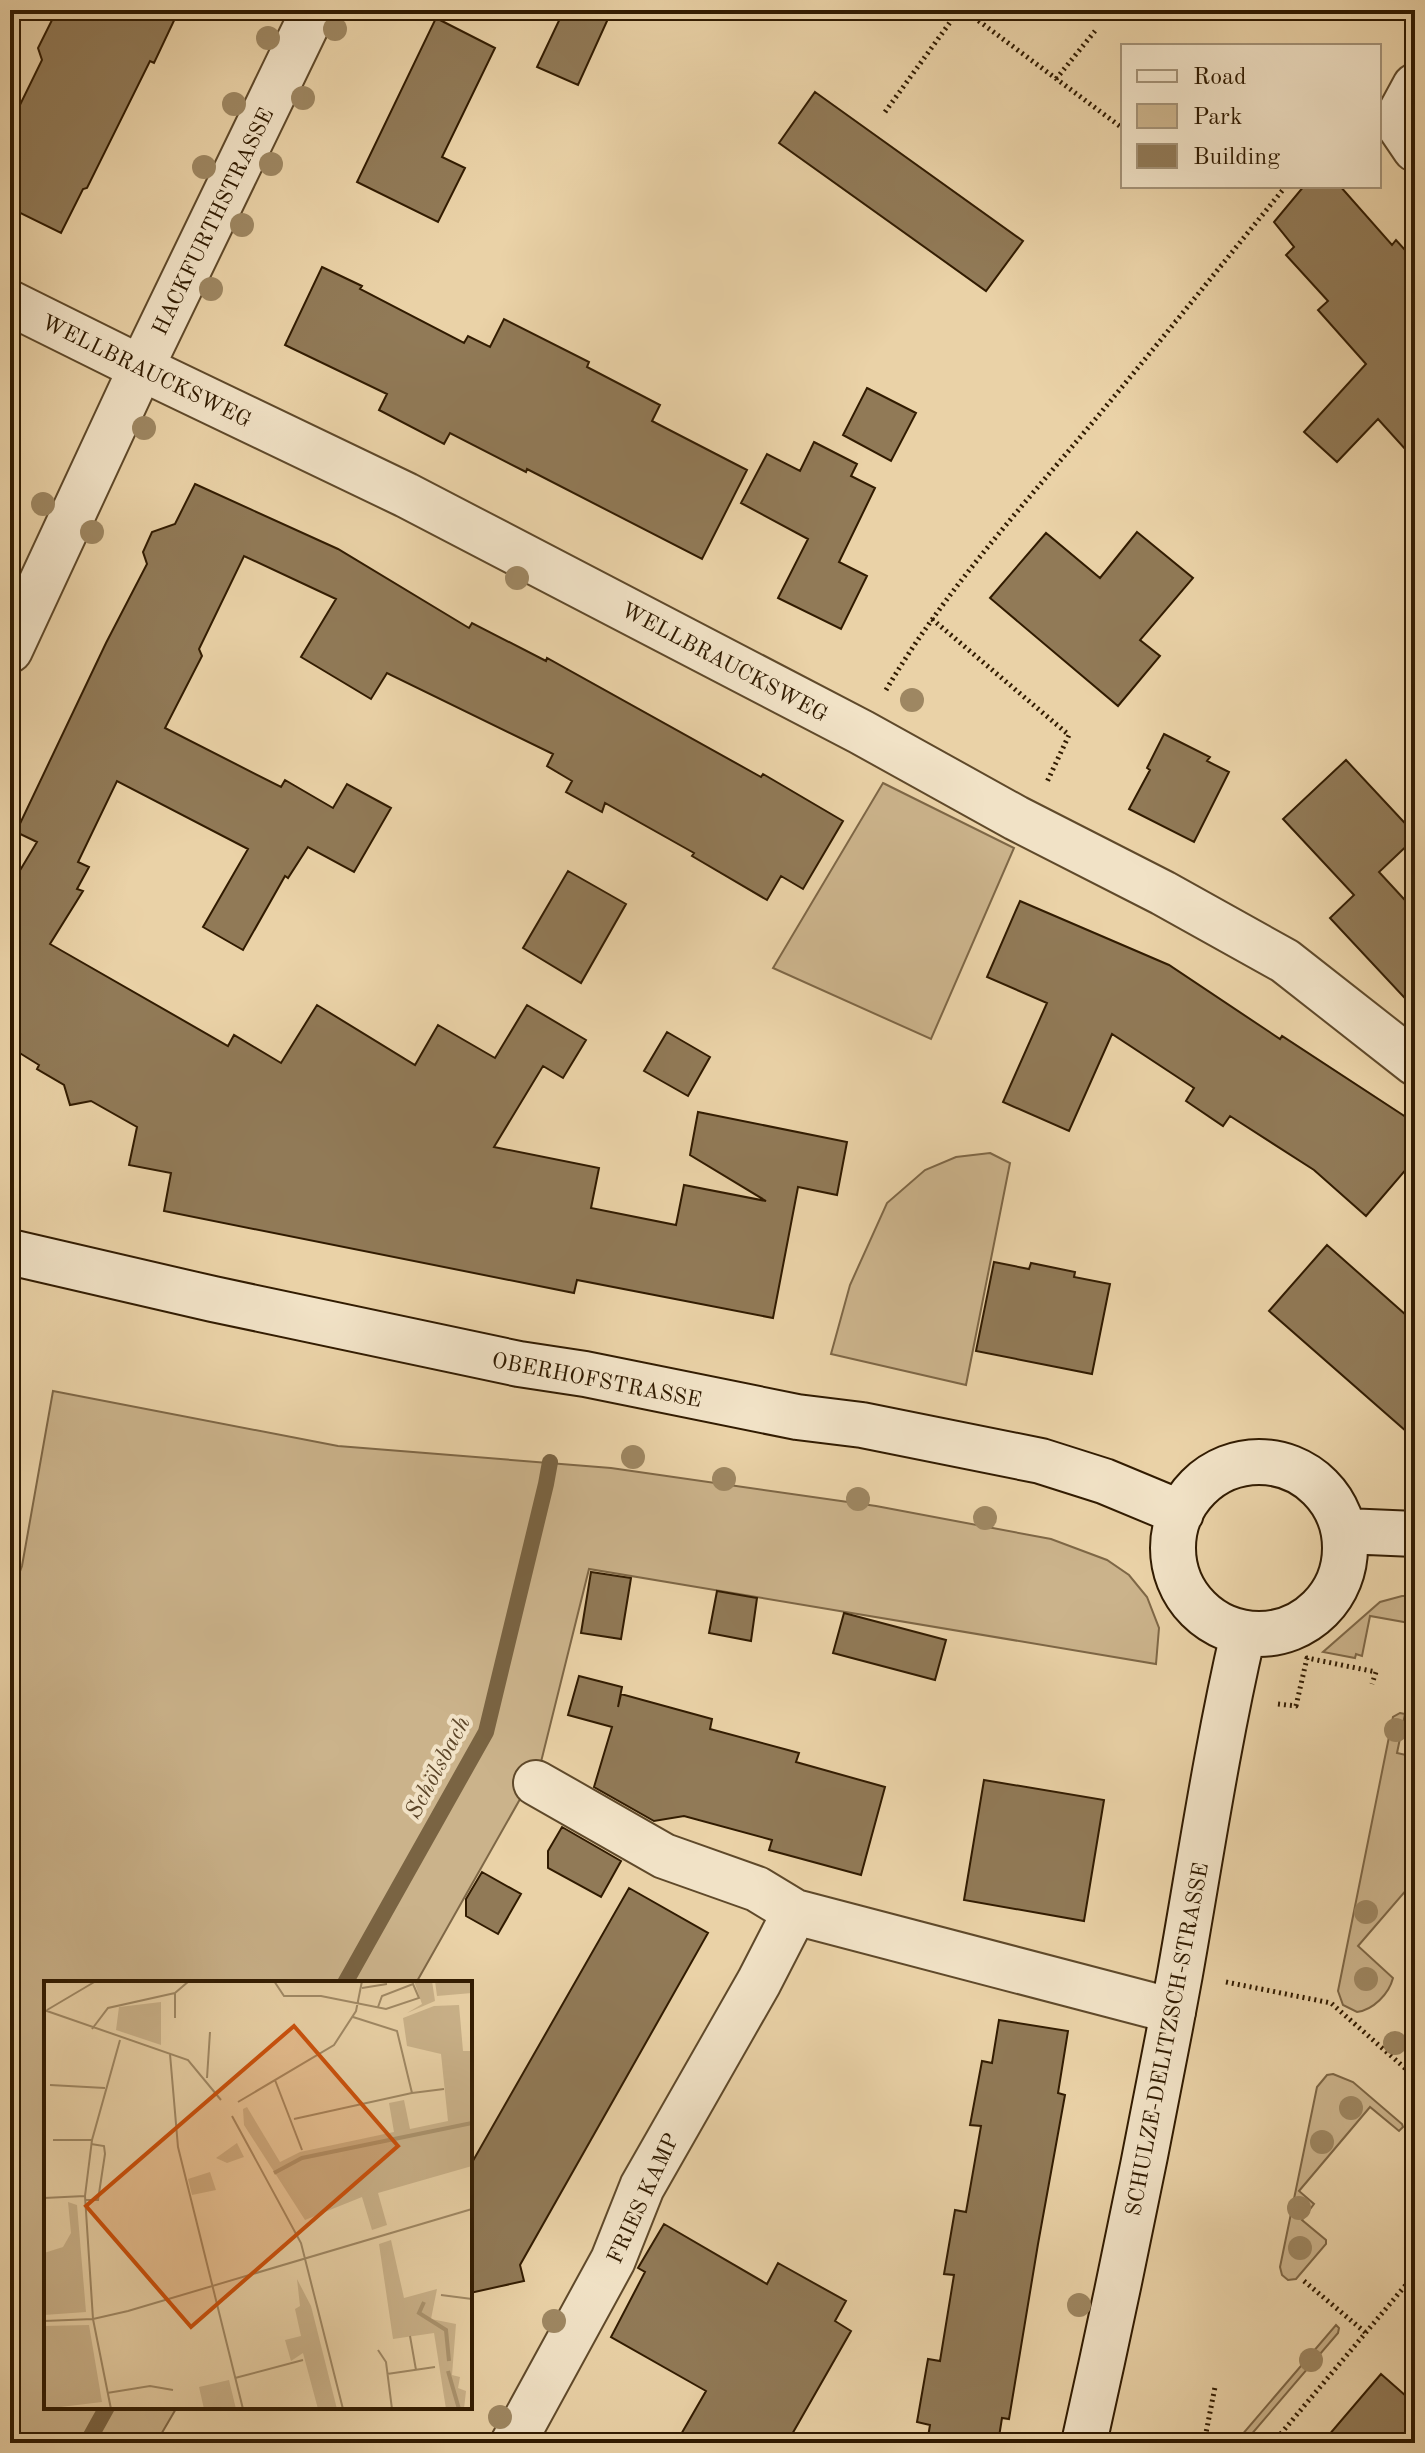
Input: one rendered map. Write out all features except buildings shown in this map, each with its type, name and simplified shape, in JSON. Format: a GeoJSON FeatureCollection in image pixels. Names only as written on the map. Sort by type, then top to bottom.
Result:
{"type":"FeatureCollection","features":[{"type":"Feature","properties":{"kind":"street","name":"HACKFURTHSTRASSE"},"geometry":{"type":"LineString","coordinates":[[10,650],[141,368],[314,10]]}},
{"type":"Feature","properties":{"kind":"street"},"geometry":{"type":"LineString","coordinates":[[1415,86],[1396,121],[1415,149]]}},
{"type":"Feature","properties":{"kind":"street","name":"WELLBRAUCKSWEG"},"geometry":{"type":"LineString","coordinates":[[10,303],[406,495],[1163,893],[1285,961],[1415,1063]]}},
{"type":"Feature","properties":{"kind":"street","name":"OBERHOFSTRASSE"},"geometry":{"type":"LineString","coordinates":[[10,1252],[519,1364],[585,1374],[797,1417],[862,1425],[1041,1461],[1104,1481],[1181,1513]]}},
{"type":"Feature","properties":{"kind":"street"},"geometry":{"type":"LineString","coordinates":[[1264,1461],[1292,1468],[1316,1482],[1330,1497],[1345,1531],[1345,1565],[1332,1597],[1308,1621],[1277,1634],[1243,1634],[1212,1622],[1189,1599],[1174,1569],[1173,1537],[1181,1513],[1195,1490],[1209,1477],[1236,1465],[1264,1461]]}},
{"type":"Feature","properties":{"kind":"street"},"geometry":{"type":"LineString","coordinates":[[1345,1531],[1415,1534]]}},
{"type":"Feature","properties":{"kind":"street","name":"SCHULZE-DELITZSCH-STRASSE"},"geometry":{"type":"LineString","coordinates":[[1084,2443],[1135,2204],[1243,1634]]}},
{"type":"Feature","properties":{"kind":"street"},"geometry":{"type":"LineString","coordinates":[[536,1783],[664,1856],[757,1889],[795,1912],[1176,1992]]}},
{"type":"Feature","properties":{"kind":"street","name":"FRIES KAMP"},"geometry":{"type":"LineString","coordinates":[[513,2443],[613,2260],[642,2187],[759,1982],[795,1912]]}},
{"type":"Feature","properties":{"kind":"path"},"geometry":{"type":"LineString","coordinates":[[885,112],[962,10],[1121,127]]}},
{"type":"Feature","properties":{"kind":"path"},"geometry":{"type":"LineString","coordinates":[[1056,79],[1095,31]]}},
{"type":"Feature","properties":{"kind":"path"},"geometry":{"type":"LineString","coordinates":[[861,732],[914,643],[932,619],[1284,188]]}},
{"type":"Feature","properties":{"kind":"path"},"geometry":{"type":"LineString","coordinates":[[932,619],[1069,735],[1027,823]]}},
{"type":"Feature","properties":{"kind":"path"},"geometry":{"type":"LineString","coordinates":[[1229,1696],[1296,1706],[1307,1658],[1376,1672],[1372,1684]]}},
{"type":"Feature","properties":{"kind":"path"},"geometry":{"type":"LineString","coordinates":[[1176,1992],[1331,2003],[1415,2077]]}},
{"type":"Feature","properties":{"kind":"path"},"geometry":{"type":"LineString","coordinates":[[1273,2443],[1415,2274]]}},
{"type":"Feature","properties":{"kind":"path"},"geometry":{"type":"LineString","coordinates":[[1304,2281],[1366,2333]]}},
{"type":"Feature","properties":{"kind":"path"},"geometry":{"type":"LineString","coordinates":[[1204,2443],[1215,2387]]}},
{"type":"Feature","properties":{"kind":"green space"},"geometry":{"type":"Polygon","coordinates":[[[883,783],[1014,848],[931,1039],[773,968],[883,783]]]}},
{"type":"Feature","properties":{"kind":"green space"},"geometry":{"type":"Polygon","coordinates":[[[990,1153],[1010,1163],[966,1385],[831,1354],[850,1285],[887,1203],[925,1170],[956,1157],[990,1153]]]}},
{"type":"Feature","properties":{"kind":"green space"},"geometry":{"type":"Polygon","coordinates":[[[53,1391],[338,1446],[611,1468],[876,1506],[1051,1539],[1107,1560],[1129,1575],[1147,1597],[1159,1628],[1156,1664],[589,1569],[541,1762],[417,1981],[44,1981],[44,2409],[176,2409],[156,2443],[10,2443],[10,1598],[22,1566],[53,1391]]]}},
{"type":"Feature","properties":{"kind":"green space"},"geometry":{"type":"Polygon","coordinates":[[[1415,1596],[1415,1624],[1370,1616],[1362,1656],[1356,1654],[1355,1658],[1323,1652],[1380,1602],[1415,1596]]]}},
{"type":"Feature","properties":{"kind":"green space"},"geometry":{"type":"Polygon","coordinates":[[[1405,1714],[1397,1753],[1415,1757],[1415,1880],[1358,1946],[1393,1978],[1380,2000],[1357,2012],[1343,2005],[1338,1991],[1393,1717],[1405,1714]]]}},
{"type":"Feature","properties":{"kind":"green space"},"geometry":{"type":"Polygon","coordinates":[[[1333,2074],[1353,2082],[1403,2127],[1399,2131],[1370,2107],[1299,2191],[1314,2204],[1302,2220],[1326,2240],[1326,2244],[1296,2279],[1288,2280],[1282,2275],[1280,2267],[1317,2087],[1327,2075],[1333,2074]]]}},
{"type":"Feature","properties":{"kind":"green space"},"geometry":{"type":"Polygon","coordinates":[[[1336,2325],[1338,2333],[1244,2443],[1235,2443],[1336,2325]]]}},
{"type":"Feature","properties":{"kind":"waterway","name":"Schölsbach"},"geometry":{"type":"LineString","coordinates":[[346,1981],[486,1732],[550,1462]]}},
{"type":"Feature","properties":{"kind":"waterway","name":"Schölsbach"},"geometry":{"type":"LineString","coordinates":[[87,2443],[106,2409]]}}]}
